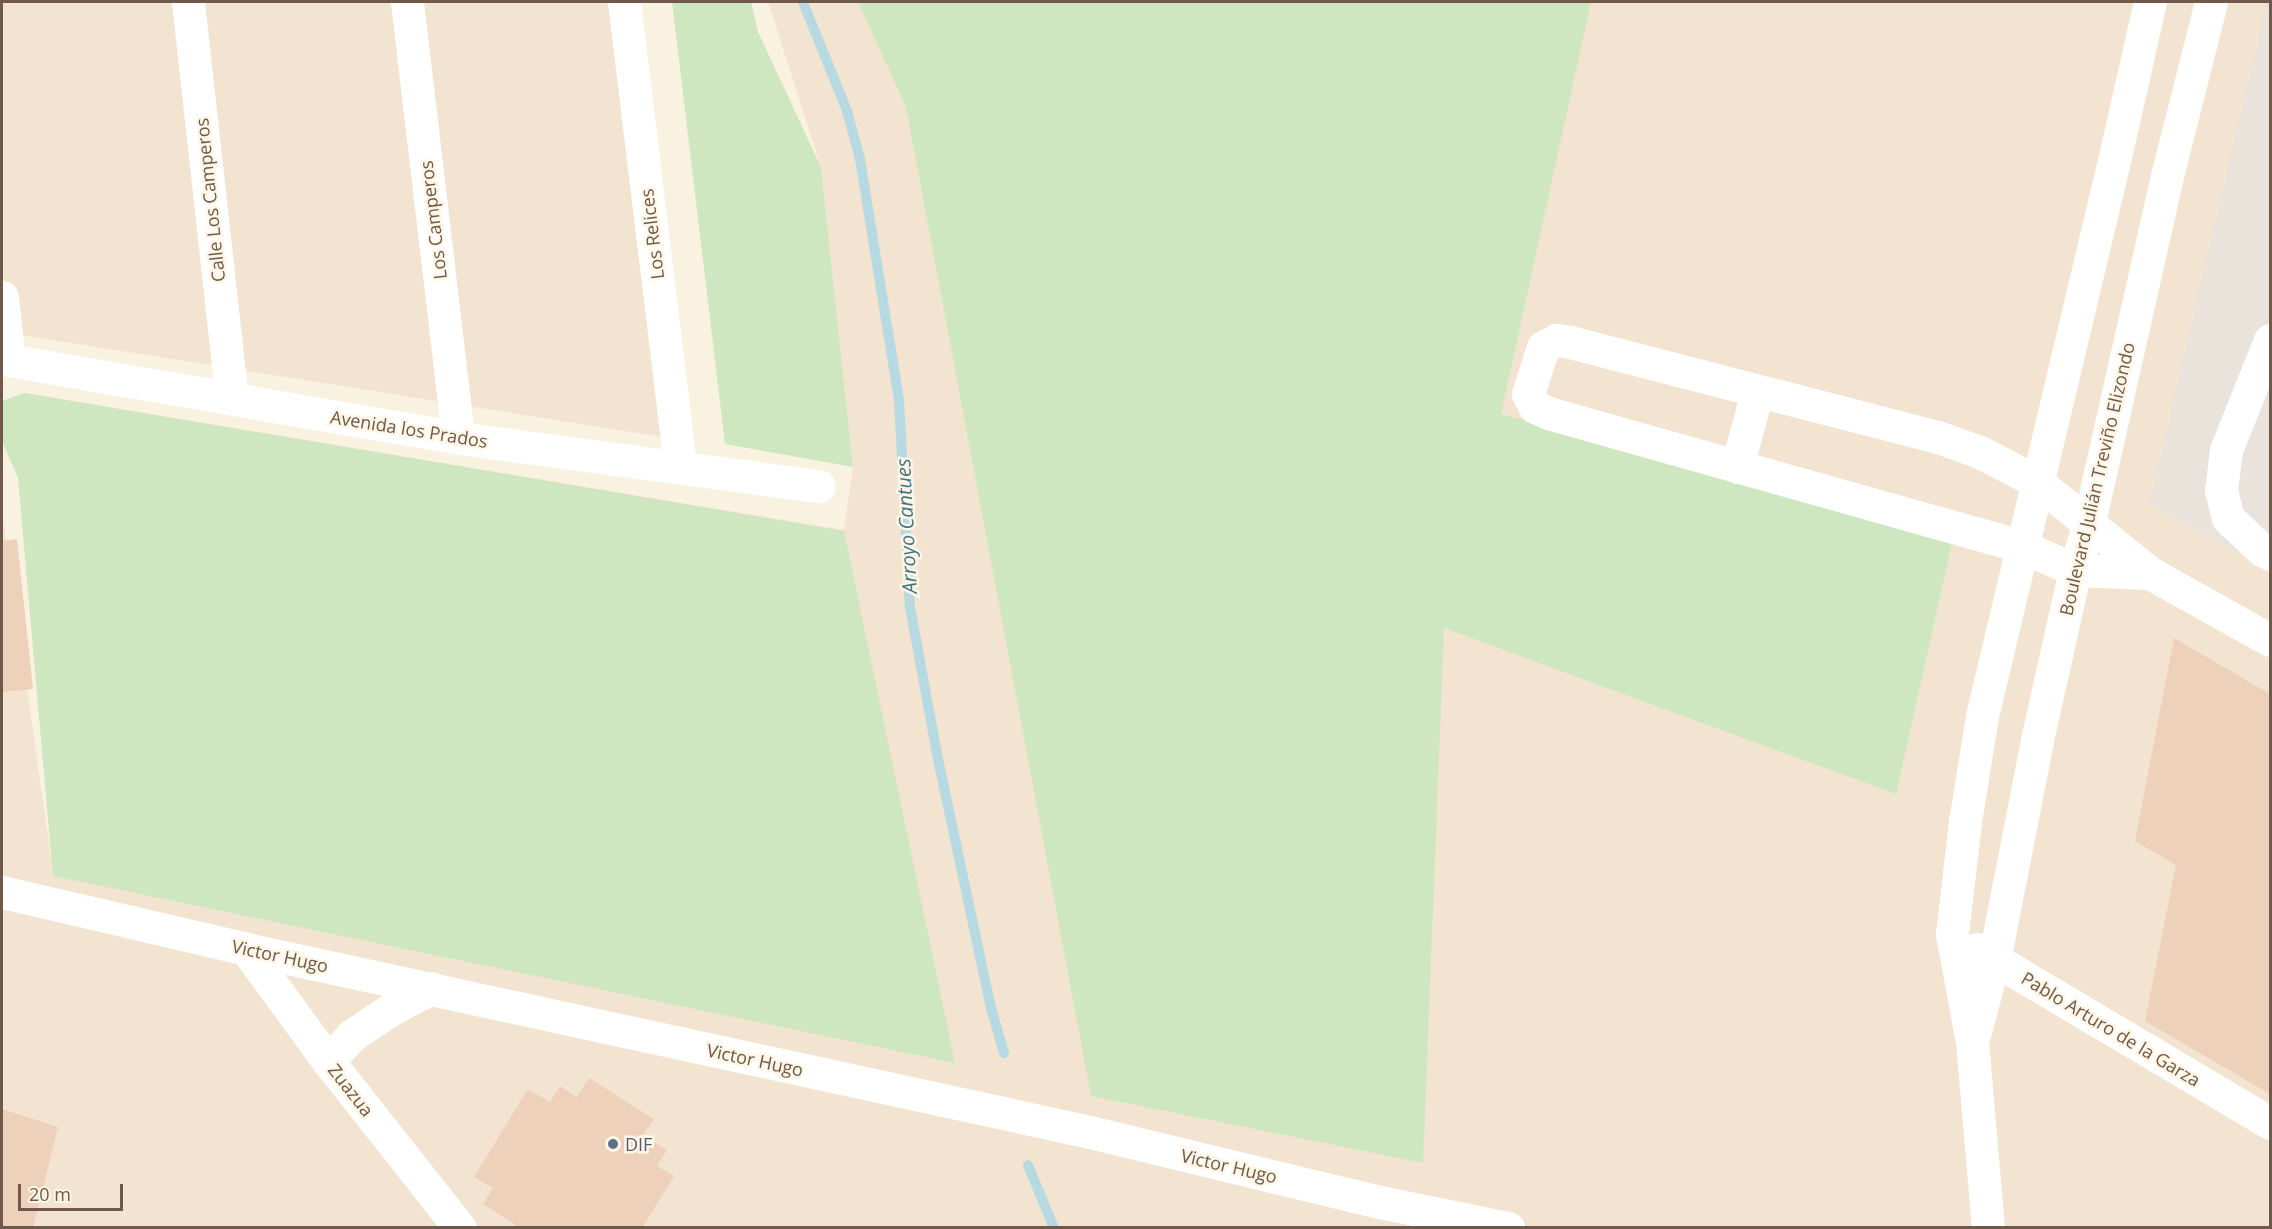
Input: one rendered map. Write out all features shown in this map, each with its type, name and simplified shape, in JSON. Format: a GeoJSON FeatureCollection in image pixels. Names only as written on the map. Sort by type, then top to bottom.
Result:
{"type":"FeatureCollection","features":[{"type":"Feature","properties":{"kind":"street","name":"Calle Los Camperos"},"geometry":{"type":"LineString","coordinates":[[188,2],[232,398]]}},
{"type":"Feature","properties":{"kind":"street","name":"Los Camperos"},"geometry":{"type":"LineString","coordinates":[[407,2],[458,438]]}},
{"type":"Feature","properties":{"kind":"street","name":"Los Relices"},"geometry":{"type":"LineString","coordinates":[[624,2],[680,467]]}},
{"type":"Feature","properties":{"kind":"street"},"geometry":{"type":"LineString","coordinates":[[1988,1227],[1972,1042],[1952,934],[1965,822],[1982,716],[2036,481],[2115,160],[2150,2]]}},
{"type":"Feature","properties":{"kind":"street","name":"Boulevard Julián Treviño Elizondo"},"geometry":{"type":"LineString","coordinates":[[1972,1042],[1994,960],[2037,740],[2075,570],[2089,522],[2168,172],[2211,2]]}},
{"type":"Feature","properties":{"kind":"street"},"geometry":{"type":"LineString","coordinates":[[2,297],[5,359]]}},
{"type":"Feature","properties":{"kind":"street"},"geometry":{"type":"LineString","coordinates":[[2150,573],[2075,570],[2021,546],[1549,413],[1535,407],[1528,394],[1543,346],[1556,340],[1570,342],[1938,437],[1980,452],[2036,481],[2150,573],[2271,640]]}},
{"type":"Feature","properties":{"kind":"street"},"geometry":{"type":"LineString","coordinates":[[2271,340],[2226,450],[2221,490],[2228,518],[2262,550],[2271,554]]}},
{"type":"Feature","properties":{"kind":"street","name":"Avenida los Prados"},"geometry":{"type":"LineString","coordinates":[[5,359],[458,438],[819,486]]}},
{"type":"Feature","properties":{"kind":"street"},"geometry":{"type":"LineString","coordinates":[[1737,467],[1757,392]]}},
{"type":"Feature","properties":{"kind":"street","name":"Victor Hugo"},"geometry":{"type":"LineString","coordinates":[[2,892],[246,949],[1090,1132],[1377,1214],[1508,1227]]}},
{"type":"Feature","properties":{"kind":"street","name":"Pablo Arturo de la Garza"},"geometry":{"type":"LineString","coordinates":[[1952,934],[2271,1123]]}},
{"type":"Feature","properties":{"kind":"street","name":"Zuazua"},"geometry":{"type":"LineString","coordinates":[[246,949],[328,1061],[460,1227]]}},
{"type":"Feature","properties":{"kind":"street"},"geometry":{"type":"LineString","coordinates":[[328,1061],[351,1036],[388,1011],[431,988]]}},
{"type":"Feature","properties":{"kind":"shaded area"},"geometry":{"type":"Polygon","coordinates":[[[2,2],[613,2],[669,438],[2,332],[2,2]]]}},
{"type":"Feature","properties":{"kind":"shaded area"},"geometry":{"type":"Polygon","coordinates":[[[768,2],[2270,2],[2270,1227],[2,1227],[2,511],[52,865],[25,393],[844,530],[853,467],[821,167],[768,2]]]}},
{"type":"Feature","properties":{"kind":"shaded area"},"geometry":{"type":"Polygon","coordinates":[[[2267,2],[2270,2],[2270,571],[2149,505],[2267,2]]]}},
{"type":"Feature","properties":{"kind":"green space"},"geometry":{"type":"Polygon","coordinates":[[[672,2],[751,2],[758,32],[821,167],[853,467],[725,444],[672,2]]]}},
{"type":"Feature","properties":{"kind":"green space"},"geometry":{"type":"Polygon","coordinates":[[[858,2],[1591,2],[1501,414],[1954,534],[1896,794],[1444,628],[1423,1163],[1091,1096],[906,107],[858,2]]]}},
{"type":"Feature","properties":{"kind":"green space"},"geometry":{"type":"Polygon","coordinates":[[[25,393],[844,531],[955,1063],[53,876],[18,478],[2,441],[2,401],[25,393]]]}},
{"type":"Feature","properties":{"kind":"building"},"geometry":{"type":"Polygon","coordinates":[[[17,539],[33,689],[2,692],[2,541],[17,539]]]}},
{"type":"Feature","properties":{"kind":"building"},"geometry":{"type":"Polygon","coordinates":[[[2174,638],[2270,694],[2270,1094],[2145,1021],[2176,865],[2135,841],[2174,638]]]}},
{"type":"Feature","properties":{"kind":"building"},"geometry":{"type":"Polygon","coordinates":[[[589,1078],[654,1119],[643,1135],[667,1150],[657,1166],[674,1176],[642,1228],[520,1228],[483,1204],[493,1188],[474,1177],[528,1089],[550,1102],[560,1086],[577,1097],[589,1078]]]}},
{"type":"Feature","properties":{"kind":"building"},"geometry":{"type":"Polygon","coordinates":[[[2,1109],[58,1127],[33,1228],[2,1228],[2,1109]]]}},
{"type":"Feature","properties":{"kind":"waterway","name":"Arroyo Cantues"},"geometry":{"type":"LineString","coordinates":[[803,2],[847,111],[860,159],[899,400],[910,607],[938,759],[991,1008],[1004,1053]]}},
{"type":"Feature","properties":{"kind":"waterway","name":"Arroyo Cantues"},"geometry":{"type":"LineString","coordinates":[[1028,1165],[1054,1228]]}},
{"type":"Feature","properties":{"kind":"place","name":"DIF"},"geometry":{"type":"Point","coordinates":[613,1144]}}]}
